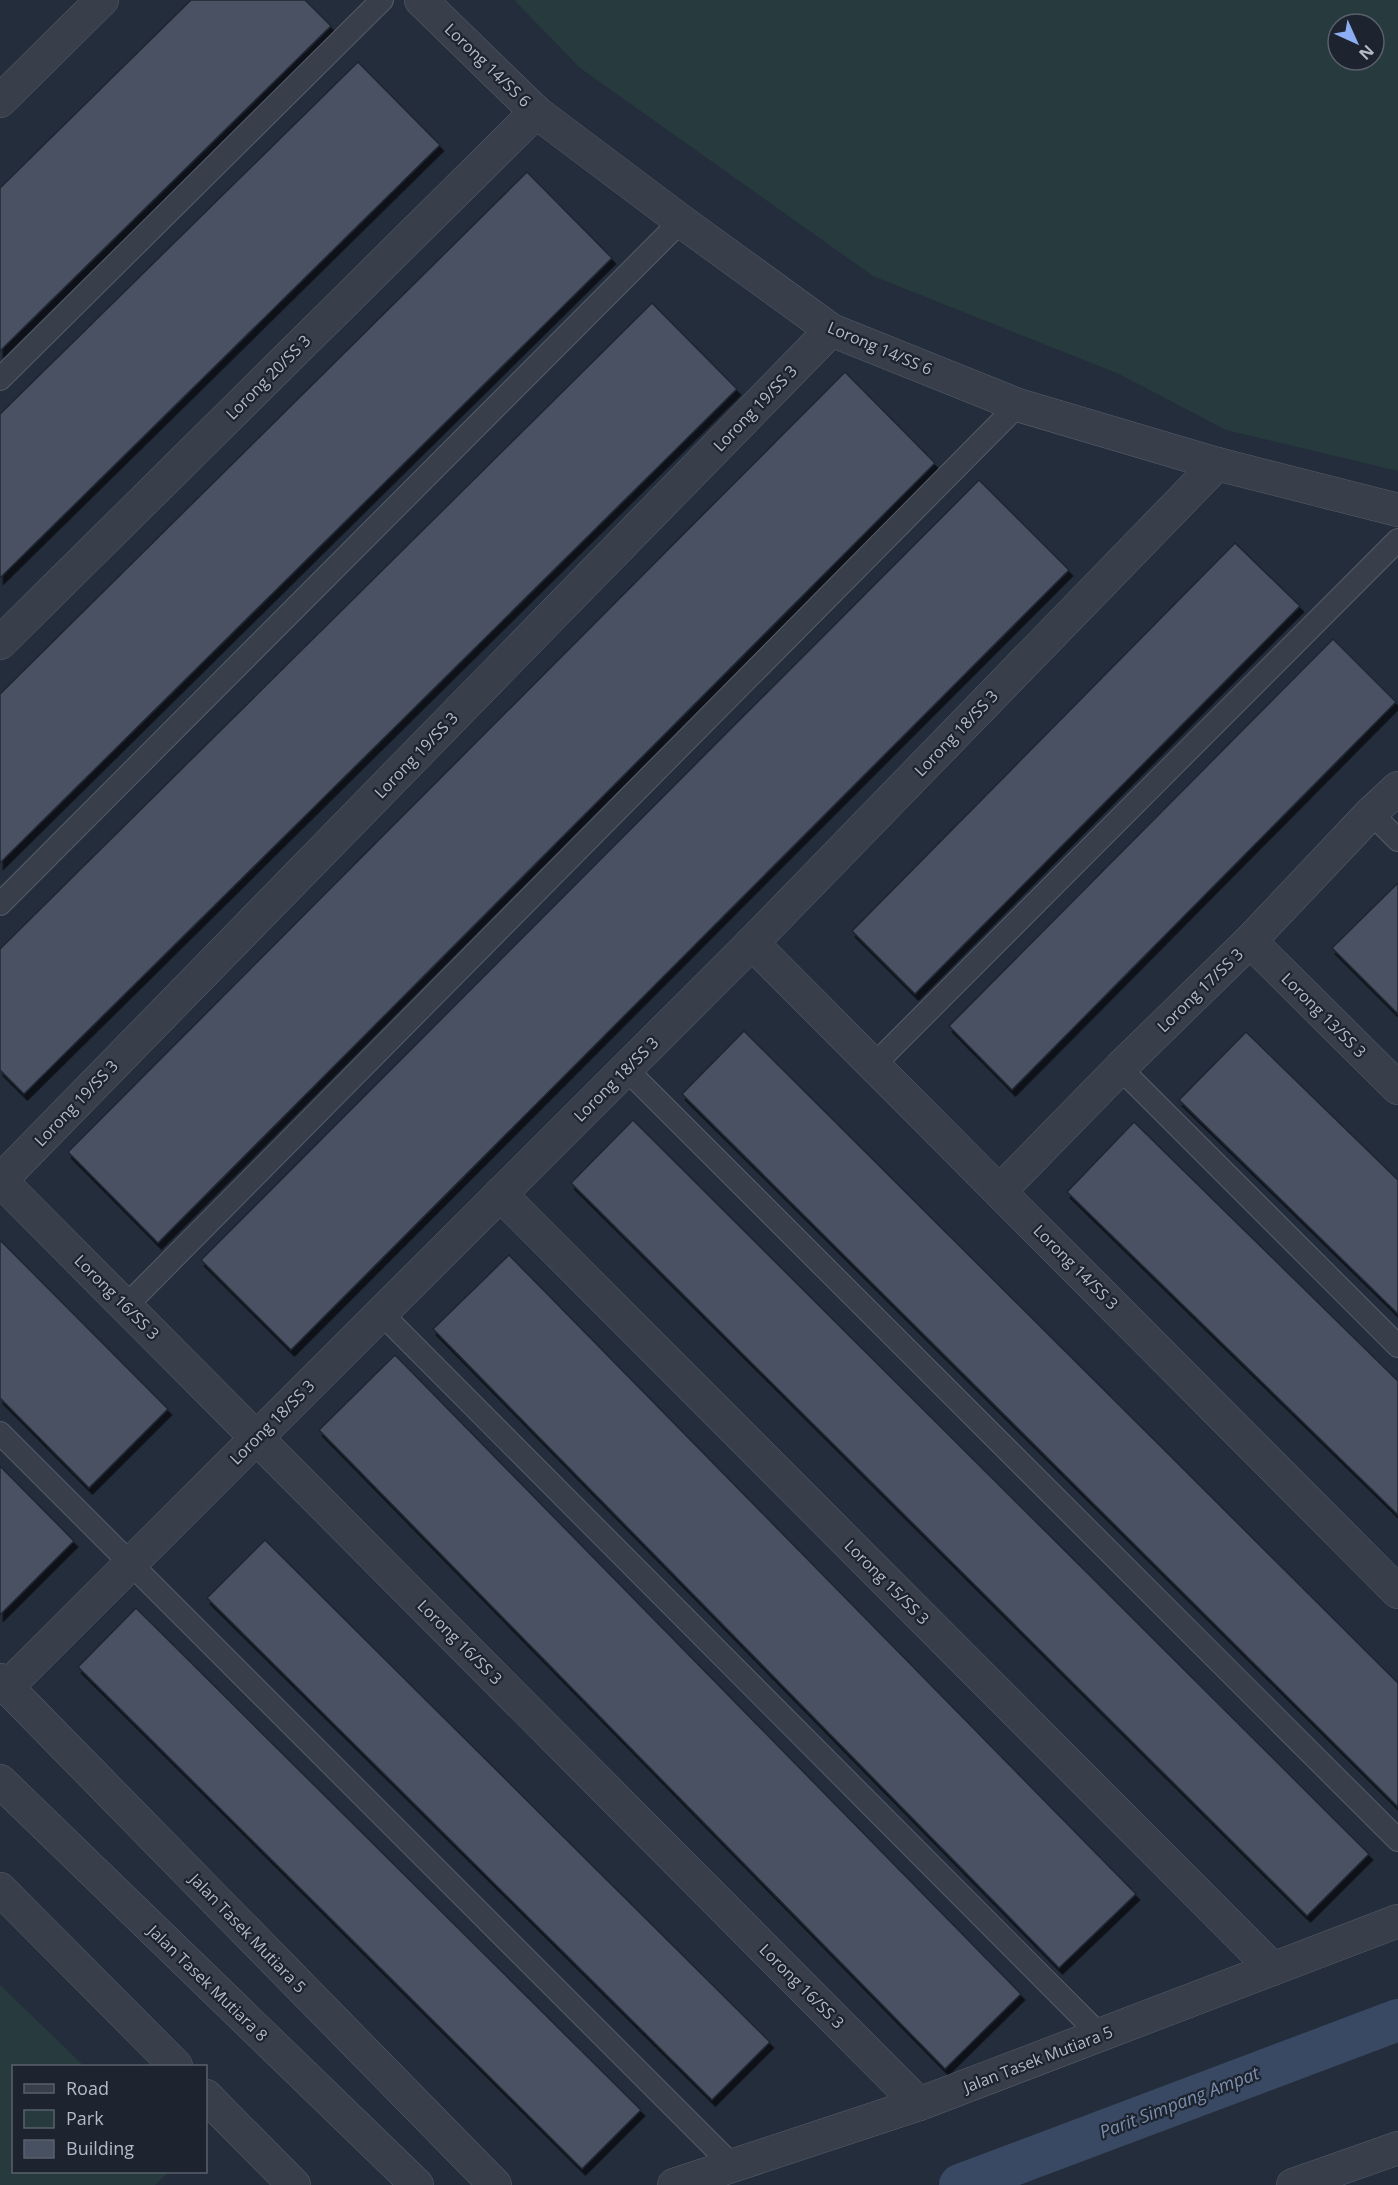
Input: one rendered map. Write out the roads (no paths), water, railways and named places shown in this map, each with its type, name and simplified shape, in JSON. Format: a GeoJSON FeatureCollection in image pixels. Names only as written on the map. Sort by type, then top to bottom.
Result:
{"type":"FeatureCollection","features":[{"type":"Feature","properties":{"kind":"street"},"geometry":{"type":"LineString","coordinates":[[0,101],[102,0]]}},
{"type":"Feature","properties":{"kind":"street","name":"Lorong 14/SS 6"},"geometry":{"type":"LineString","coordinates":[[421,0],[536,112],[831,330],[1018,405],[1217,464],[1398,510]]}},
{"type":"Feature","properties":{"kind":"street","name":"Lorong 20/SS 3"},"geometry":{"type":"LineString","coordinates":[[0,643],[536,112]]}},
{"type":"Feature","properties":{"kind":"street","name":"Lorong 19/SS 3"},"geometry":{"type":"LineString","coordinates":[[0,1180],[831,330]]}},
{"type":"Feature","properties":{"kind":"street","name":"Lorong 18/SS 3"},"geometry":{"type":"LineString","coordinates":[[3,1684],[130,1564],[752,943],[1217,464]]}},
{"type":"Feature","properties":{"kind":"street","name":"Lorong 17/SS 3"},"geometry":{"type":"LineString","coordinates":[[1000,1191],[1120,1068],[1250,941],[1371,813],[1398,788]]}},
{"type":"Feature","properties":{"kind":"street","name":"Lorong 13/SS 3"},"geometry":{"type":"LineString","coordinates":[[1250,941],[1398,1088]]}},
{"type":"Feature","properties":{"kind":"street","name":"Lorong 14/SS 3"},"geometry":{"type":"LineString","coordinates":[[752,943],[1398,1592]]}},
{"type":"Feature","properties":{"kind":"street","name":"Lorong 16/SS 3"},"geometry":{"type":"LineString","coordinates":[[0,1180],[919,2104]]}},
{"type":"Feature","properties":{"kind":"street","name":"Lorong 15/SS 3"},"geometry":{"type":"LineString","coordinates":[[500,1194],[1273,1970]]}},
{"type":"Feature","properties":{"kind":"street","name":"Jalan Tasek Mutiara 5"},"geometry":{"type":"LineString","coordinates":[[3,1684],[495,2185]]}},
{"type":"Feature","properties":{"kind":"street","name":"Jalan Tasek Mutiara 8"},"geometry":{"type":"LineString","coordinates":[[0,1781],[417,2185]]}},
{"type":"Feature","properties":{"kind":"street"},"geometry":{"type":"LineString","coordinates":[[0,1889],[174,2065]]}},
{"type":"Feature","properties":{"kind":"street","name":"Jalan Tasek Mutiara 5"},"geometry":{"type":"LineString","coordinates":[[674,2185],[718,2174],[919,2104],[1398,1921]]}},
{"type":"Feature","properties":{"kind":"street"},"geometry":{"type":"LineString","coordinates":[[207,2097],[294,2185]]}},
{"type":"Feature","properties":{"kind":"street"},"geometry":{"type":"LineString","coordinates":[[1293,2185],[1398,2148]]}},
{"type":"Feature","properties":{"kind":"lane"},"geometry":{"type":"LineString","coordinates":[[0,379],[382,0]]}},
{"type":"Feature","properties":{"kind":"lane"},"geometry":{"type":"LineString","coordinates":[[0,904],[681,221]]}},
{"type":"Feature","properties":{"kind":"lane"},"geometry":{"type":"LineString","coordinates":[[126,1306],[1018,405]]}},
{"type":"Feature","properties":{"kind":"lane"},"geometry":{"type":"LineString","coordinates":[[874,1065],[1398,540]]}},
{"type":"Feature","properties":{"kind":"lane"},"geometry":{"type":"LineString","coordinates":[[1371,813],[1398,840]]}},
{"type":"Feature","properties":{"kind":"lane"},"geometry":{"type":"LineString","coordinates":[[1120,1068],[1398,1346]]}},
{"type":"Feature","properties":{"kind":"lane"},"geometry":{"type":"LineString","coordinates":[[626,1069],[1398,1840]]}},
{"type":"Feature","properties":{"kind":"lane"},"geometry":{"type":"LineString","coordinates":[[381,1313],[1100,2035]]}},
{"type":"Feature","properties":{"kind":"lane"},"geometry":{"type":"LineString","coordinates":[[0,1433],[130,1564],[718,2174]]}},
{"type":"Feature","properties":{"kind":"waterway","name":"Parit Simpang Ampat"},"geometry":{"type":"LineString","coordinates":[[960,2185],[1398,2020]]}}]}
